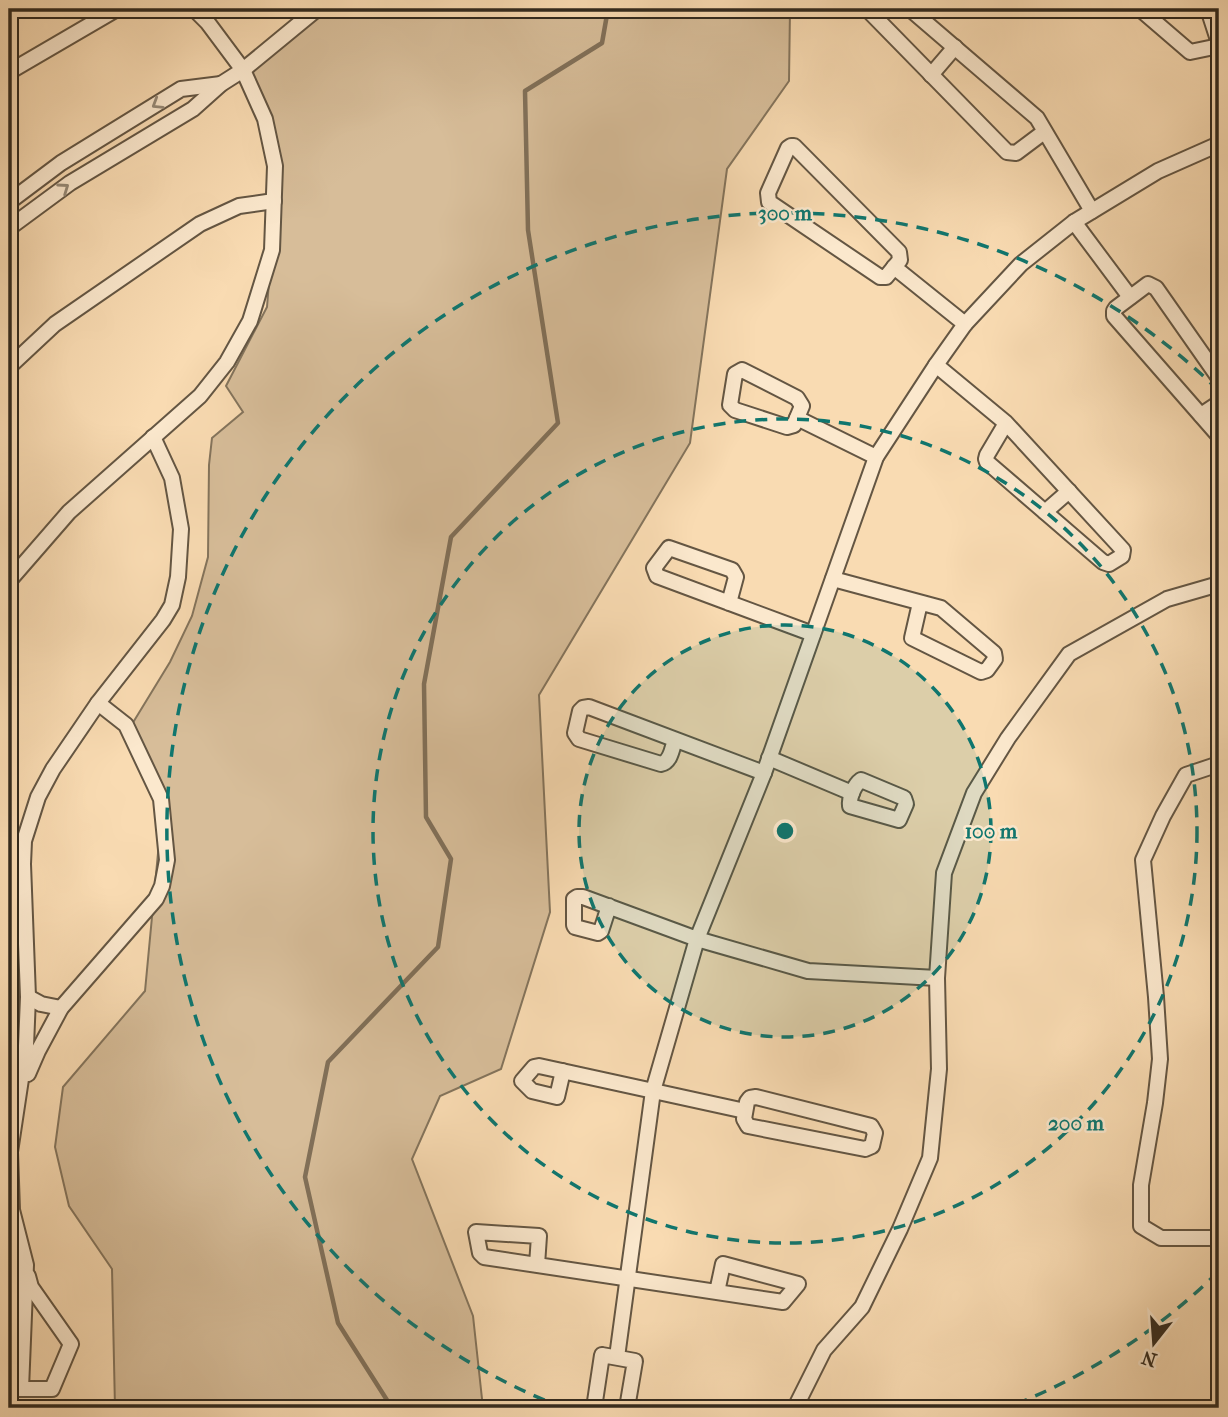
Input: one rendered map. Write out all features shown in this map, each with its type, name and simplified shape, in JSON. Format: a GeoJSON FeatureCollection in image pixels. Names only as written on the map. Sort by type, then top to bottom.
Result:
{"type":"FeatureCollection","features":[{"type":"Feature","properties":{"kind":"street"},"geometry":{"type":"LineString","coordinates":[[9,72],[117,9]]}},
{"type":"Feature","properties":{"kind":"street"},"geometry":{"type":"LineString","coordinates":[[9,582],[69,512],[200,396],[227,362],[250,321],[272,250],[275,166],[265,119],[243,70],[208,23],[194,9]]}},
{"type":"Feature","properties":{"kind":"street"},"geometry":{"type":"LineString","coordinates":[[9,228],[70,183],[193,109],[317,9]]}},
{"type":"Feature","properties":{"kind":"street"},"geometry":{"type":"LineString","coordinates":[[867,9],[1007,152],[1016,153],[1044,132]]}},
{"type":"Feature","properties":{"kind":"street"},"geometry":{"type":"LineString","coordinates":[[911,9],[1037,118],[1092,211]]}},
{"type":"Feature","properties":{"kind":"street"},"geometry":{"type":"LineString","coordinates":[[1140,9],[1190,52],[1219,44],[1208,9]]}},
{"type":"Feature","properties":{"kind":"street"},"geometry":{"type":"LineString","coordinates":[[932,75],[955,47]]}},
{"type":"Feature","properties":{"kind":"street"},"geometry":{"type":"LineString","coordinates":[[9,202],[61,163],[181,89],[221,84]]}},
{"type":"Feature","properties":{"kind":"street"},"geometry":{"type":"LineString","coordinates":[[617,1357],[653,1091],[697,939],[766,765],[876,457],[965,324],[1021,264],[1074,222],[1158,171],[1219,144]]}},
{"type":"Feature","properties":{"kind":"street"},"geometry":{"type":"LineString","coordinates":[[794,146],[899,252],[900,260],[894,267],[886,277],[880,276],[769,202],[768,193],[788,148],[794,146]]}},
{"type":"Feature","properties":{"kind":"street"},"geometry":{"type":"LineString","coordinates":[[9,367],[55,324],[200,224],[239,206],[274,201]]}},
{"type":"Feature","properties":{"kind":"street"},"geometry":{"type":"LineString","coordinates":[[1074,222],[1130,297]]}},
{"type":"Feature","properties":{"kind":"street"},"geometry":{"type":"LineString","coordinates":[[894,267],[965,324]]}},
{"type":"Feature","properties":{"kind":"street"},"geometry":{"type":"LineString","coordinates":[[1219,378],[1156,288],[1147,284],[1114,311],[1114,316],[1219,436]]}},
{"type":"Feature","properties":{"kind":"street"},"geometry":{"type":"LineString","coordinates":[[936,365],[1006,423],[1123,550],[1122,556],[1110,564],[1104,562],[987,462],[987,455],[1006,423]]}},
{"type":"Feature","properties":{"kind":"street"},"geometry":{"type":"LineString","coordinates":[[742,370],[797,398],[802,406],[797,418],[794,425],[787,427],[735,410],[730,405],[736,374],[742,370]]}},
{"type":"Feature","properties":{"kind":"street"},"geometry":{"type":"LineString","coordinates":[[1201,415],[1219,403]]}},
{"type":"Feature","properties":{"kind":"street"},"geometry":{"type":"LineString","coordinates":[[797,418],[876,457]]}},
{"type":"Feature","properties":{"kind":"street"},"geometry":{"type":"LineString","coordinates":[[26,1265],[15,1389],[52,1390],[71,1344],[31,1287],[26,1265],[12,1210],[10,1152],[26,1046],[28,997],[24,841],[38,797],[53,769],[98,703],[172,605],[178,577],[181,529],[172,478],[153,437]]}},
{"type":"Feature","properties":{"kind":"street"},"geometry":{"type":"LineString","coordinates":[[1045,512],[1069,491]]}},
{"type":"Feature","properties":{"kind":"street"},"geometry":{"type":"LineString","coordinates":[[729,603],[736,577],[732,570],[669,548],[654,568],[657,576],[729,603],[813,634]]}},
{"type":"Feature","properties":{"kind":"street"},"geometry":{"type":"LineString","coordinates":[[833,579],[941,608],[994,653],[995,659],[987,670],[981,672],[912,638],[920,603]]}},
{"type":"Feature","properties":{"kind":"street"},"geometry":{"type":"LineString","coordinates":[[795,1408],[824,1350],[862,1307],[901,1229],[930,1158],[939,1069],[937,978],[944,873],[974,793],[1007,738],[1069,653],[1167,599],[1219,584]]}},
{"type":"Feature","properties":{"kind":"street"},"geometry":{"type":"LineString","coordinates":[[20,1095],[38,1051],[61,1008],[156,899],[162,886],[167,860],[161,799],[126,725],[98,703]]}},
{"type":"Feature","properties":{"kind":"street"},"geometry":{"type":"LineString","coordinates":[[675,740],[668,761],[661,764],[579,739],[575,733],[580,711],[589,707],[675,740],[766,765],[852,793]]}},
{"type":"Feature","properties":{"kind":"street"},"geometry":{"type":"LineString","coordinates":[[1219,764],[1186,775],[1143,860],[1160,1059],[1141,1185],[1141,1226],[1161,1238],[1219,1238]]}},
{"type":"Feature","properties":{"kind":"street"},"geometry":{"type":"LineString","coordinates":[[609,906],[697,939],[808,971],[937,978]]}},
{"type":"Feature","properties":{"kind":"street"},"geometry":{"type":"LineString","coordinates":[[28,997],[41,1004],[61,1008]]}},
{"type":"Feature","properties":{"kind":"street"},"geometry":{"type":"LineString","coordinates":[[563,1071],[745,1111]]}},
{"type":"Feature","properties":{"kind":"street"},"geometry":{"type":"LineString","coordinates":[[755,1097],[871,1126],[874,1132],[872,1146],[865,1149],[748,1126],[744,1119],[745,1111],[747,1102],[755,1097]]}},
{"type":"Feature","properties":{"kind":"street"},"geometry":{"type":"LineString","coordinates":[[537,1265],[783,1302],[798,1284],[723,1264],[718,1292]]}},
{"type":"Feature","properties":{"kind":"street"},"geometry":{"type":"LineString","coordinates":[[594,1408],[602,1355],[635,1361],[627,1408]]}},
{"type":"Feature","properties":{"kind":"shaded area"},"geometry":{"type":"Polygon","coordinates":[[[314,9],[790,9],[789,81],[727,169],[690,443],[539,695],[550,912],[501,1069],[440,1096],[412,1159],[473,1316],[483,1408],[115,1408],[112,1269],[69,1206],[55,1147],[63,1087],[145,991],[163,800],[126,734],[170,662],[192,616],[208,557],[212,438],[243,412],[226,386],[267,307],[277,182],[276,134],[239,77],[314,9]]]}},
{"type":"Feature","properties":{"kind":"waterway"},"geometry":{"type":"LineString","coordinates":[[392,1408],[338,1323],[305,1177],[328,1062],[438,947],[451,859],[426,817],[424,684],[451,537],[558,423],[528,230],[525,91],[602,43],[608,9]]}}]}
